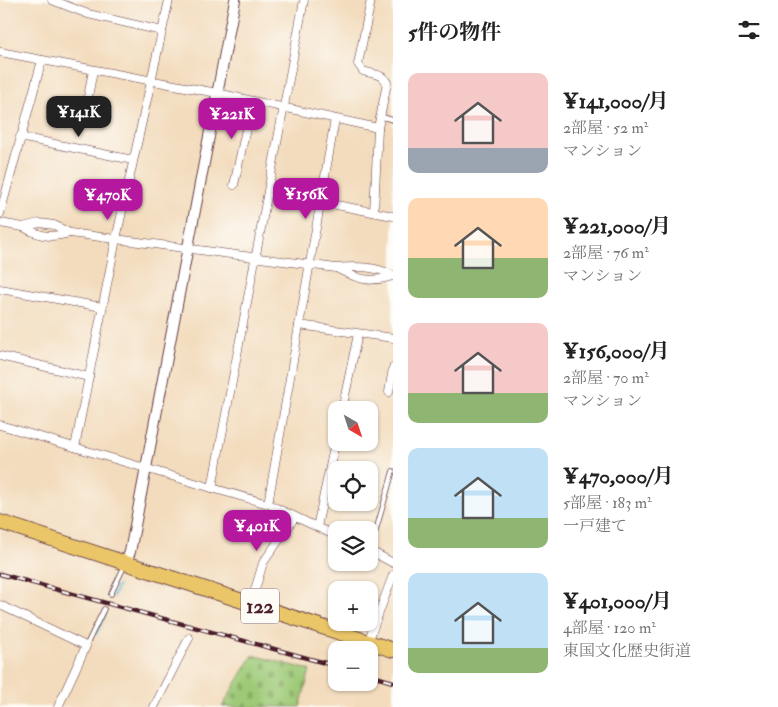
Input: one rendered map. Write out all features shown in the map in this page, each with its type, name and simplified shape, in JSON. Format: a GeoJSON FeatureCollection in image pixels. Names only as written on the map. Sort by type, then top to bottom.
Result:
{"type":"FeatureCollection","features":[{"type":"Feature","properties":{"kind":"highway","name":"122"},"geometry":{"type":"LineString","coordinates":[[0,522],[365,641]]}},
{"type":"Feature","properties":{"kind":"highway","name":"122"},"geometry":{"type":"LineString","coordinates":[[378,645],[393,650]]}},
{"type":"Feature","properties":{"kind":"street"},"geometry":{"type":"LineString","coordinates":[[52,0],[88,14],[162,31]]}},
{"type":"Feature","properties":{"kind":"street"},"geometry":{"type":"LineString","coordinates":[[76,447],[116,239],[169,0]]}},
{"type":"Feature","properties":{"kind":"street"},"geometry":{"type":"LineString","coordinates":[[126,562],[130,552],[186,249],[235,0]]}},
{"type":"Feature","properties":{"kind":"street"},"geometry":{"type":"LineString","coordinates":[[212,488],[304,0]]}},
{"type":"Feature","properties":{"kind":"street"},"geometry":{"type":"LineString","coordinates":[[371,0],[358,64],[363,71],[385,79],[387,83],[378,128],[374,212]]}},
{"type":"Feature","properties":{"kind":"street"},"geometry":{"type":"LineString","coordinates":[[0,52],[217,93],[378,128]]}},
{"type":"Feature","properties":{"kind":"street"},"geometry":{"type":"LineString","coordinates":[[0,214],[42,60]]}},
{"type":"Feature","properties":{"kind":"street"},"geometry":{"type":"LineString","coordinates":[[84,119],[93,70]]}},
{"type":"Feature","properties":{"kind":"street"},"geometry":{"type":"LineString","coordinates":[[234,185],[252,101]]}},
{"type":"Feature","properties":{"kind":"street"},"geometry":{"type":"LineString","coordinates":[[268,504],[336,119]]}},
{"type":"Feature","properties":{"kind":"street"},"geometry":{"type":"LineString","coordinates":[[20,138],[133,160]]}},
{"type":"Feature","properties":{"kind":"street"},"geometry":{"type":"LineString","coordinates":[[321,202],[393,216]]}},
{"type":"Feature","properties":{"kind":"street"},"geometry":{"type":"LineString","coordinates":[[0,223],[23,227],[38,235],[53,237],[70,233]]}},
{"type":"Feature","properties":{"kind":"street"},"geometry":{"type":"LineString","coordinates":[[23,227],[39,223],[54,225],[70,233],[336,268],[358,266],[380,269],[393,276]]}},
{"type":"Feature","properties":{"kind":"street"},"geometry":{"type":"LineString","coordinates":[[336,268],[357,278],[378,280],[393,276]]}},
{"type":"Feature","properties":{"kind":"street"},"geometry":{"type":"LineString","coordinates":[[0,289],[102,307]]}},
{"type":"Feature","properties":{"kind":"street"},"geometry":{"type":"LineString","coordinates":[[300,325],[393,338]]}},
{"type":"Feature","properties":{"kind":"street"},"geometry":{"type":"LineString","coordinates":[[344,401],[358,334]]}},
{"type":"Feature","properties":{"kind":"street"},"geometry":{"type":"LineString","coordinates":[[0,356],[89,377]]}},
{"type":"Feature","properties":{"kind":"street"},"geometry":{"type":"LineString","coordinates":[[389,392],[393,368]]}},
{"type":"Feature","properties":{"kind":"street"},"geometry":{"type":"LineString","coordinates":[[0,425],[268,504],[328,532]]}},
{"type":"Feature","properties":{"kind":"street"},"geometry":{"type":"LineString","coordinates":[[318,527],[333,451]]}},
{"type":"Feature","properties":{"kind":"street"},"geometry":{"type":"LineString","coordinates":[[251,603],[263,563],[295,517]]}},
{"type":"Feature","properties":{"kind":"street"},"geometry":{"type":"LineString","coordinates":[[378,555],[393,563]]}},
{"type":"Feature","properties":{"kind":"street"},"geometry":{"type":"LineString","coordinates":[[368,641],[393,575]]}},
{"type":"Feature","properties":{"kind":"street"},"geometry":{"type":"LineString","coordinates":[[0,606],[86,646],[58,707]]}},
{"type":"Feature","properties":{"kind":"street"},"geometry":{"type":"LineString","coordinates":[[154,707],[190,638]]}},
{"type":"Feature","properties":{"kind":"lane"},"geometry":{"type":"LineString","coordinates":[[380,116],[393,120]]}},
{"type":"Feature","properties":{"kind":"lane"},"geometry":{"type":"LineString","coordinates":[[378,523],[393,471]]}},
{"type":"Feature","properties":{"kind":"lane"},"geometry":{"type":"LineString","coordinates":[[111,594],[126,562]]}},
{"type":"Feature","properties":{"kind":"lane"},"geometry":{"type":"LineString","coordinates":[[86,646],[104,608]]}},
{"type":"Feature","properties":{"kind":"green space"},"geometry":{"type":"Polygon","coordinates":[[[253,655],[310,670],[300,707],[222,707],[253,655]]]}},
{"type":"Feature","properties":{"kind":"waterway"},"geometry":{"type":"LineString","coordinates":[[113,596],[118,586]]}},
{"type":"Feature","properties":{"kind":"waterway"},"geometry":{"type":"LineString","coordinates":[[96,634],[106,613]]}},
{"type":"Feature","properties":{"kind":"railway"},"geometry":{"type":"LineString","coordinates":[[0,574],[328,664]]}},
{"type":"Feature","properties":{"kind":"railway"},"geometry":{"type":"LineString","coordinates":[[378,678],[393,682]]}}]}
